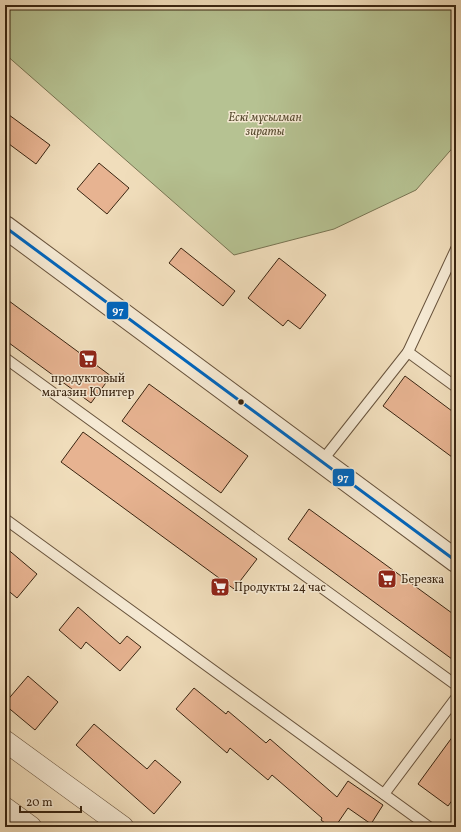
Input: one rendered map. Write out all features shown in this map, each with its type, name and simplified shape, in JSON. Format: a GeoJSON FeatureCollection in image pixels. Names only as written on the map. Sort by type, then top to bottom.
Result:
{"type":"FeatureCollection","features":[{"type":"Feature","properties":{"kind":"street"},"geometry":{"type":"LineString","coordinates":[[5,227],[456,561]]}},
{"type":"Feature","properties":{"kind":"street"},"geometry":{"type":"LineString","coordinates":[[5,741],[122,827]]}},
{"type":"Feature","properties":{"kind":"street"},"geometry":{"type":"LineString","coordinates":[[5,808],[31,827]]}},
{"type":"Feature","properties":{"kind":"lane"},"geometry":{"type":"LineString","coordinates":[[322,461],[408,352],[456,249]]}},
{"type":"Feature","properties":{"kind":"lane"},"geometry":{"type":"LineString","coordinates":[[408,352],[456,387]]}},
{"type":"Feature","properties":{"kind":"lane"},"geometry":{"type":"LineString","coordinates":[[5,358],[456,685]]}},
{"type":"Feature","properties":{"kind":"lane"},"geometry":{"type":"LineString","coordinates":[[5,519],[429,827]]}},
{"type":"Feature","properties":{"kind":"lane"},"geometry":{"type":"LineString","coordinates":[[384,794],[456,698]]}},
{"type":"Feature","properties":{"kind":"green space","name":"Ескі мұсылман зираты"},"geometry":{"type":"Polygon","coordinates":[[[5,5],[456,5],[456,144],[416,190],[334,229],[234,255],[5,54],[5,5]]]}},
{"type":"Feature","properties":{"kind":"building"},"geometry":{"type":"Polygon","coordinates":[[[5,112],[50,145],[36,164],[5,141],[5,112]]]}},
{"type":"Feature","properties":{"kind":"building"},"geometry":{"type":"Polygon","coordinates":[[[99,163],[129,188],[107,214],[77,189],[99,163]]]}},
{"type":"Feature","properties":{"kind":"building"},"geometry":{"type":"Polygon","coordinates":[[[181,248],[235,291],[223,306],[169,263],[181,248]]]}},
{"type":"Feature","properties":{"kind":"building"},"geometry":{"type":"Polygon","coordinates":[[[279,258],[326,295],[300,329],[288,320],[283,326],[248,298],[279,258]]]}},
{"type":"Feature","properties":{"kind":"building"},"geometry":{"type":"Polygon","coordinates":[[[5,298],[111,376],[91,403],[5,340],[5,298]]]}},
{"type":"Feature","properties":{"kind":"building"},"geometry":{"type":"Polygon","coordinates":[[[405,376],[456,414],[456,460],[383,406],[405,376]]]}},
{"type":"Feature","properties":{"kind":"building"},"geometry":{"type":"Polygon","coordinates":[[[149,384],[248,456],[221,493],[122,421],[149,384]]]}},
{"type":"Feature","properties":{"kind":"building"},"geometry":{"type":"Polygon","coordinates":[[[83,432],[257,559],[234,589],[61,462],[83,432]]]}},
{"type":"Feature","properties":{"kind":"building"},"geometry":{"type":"Polygon","coordinates":[[[309,509],[456,616],[456,662],[288,539],[309,509]]]}},
{"type":"Feature","properties":{"kind":"building"},"geometry":{"type":"Polygon","coordinates":[[[5,547],[37,574],[17,598],[5,588],[5,547]]]}},
{"type":"Feature","properties":{"kind":"building"},"geometry":{"type":"Polygon","coordinates":[[[78,607],[120,644],[127,636],[141,647],[120,671],[86,642],[81,649],[59,630],[78,607]]]}},
{"type":"Feature","properties":{"kind":"building"},"geometry":{"type":"Polygon","coordinates":[[[28,676],[58,702],[35,730],[5,705],[5,703],[28,676]]]}},
{"type":"Feature","properties":{"kind":"building"},"geometry":{"type":"Polygon","coordinates":[[[194,688],[226,714],[228,711],[266,743],[270,739],[337,797],[348,781],[383,805],[371,824],[348,808],[335,827],[330,827],[321,820],[322,818],[272,775],[268,780],[230,748],[227,753],[176,709],[194,688]]]}},
{"type":"Feature","properties":{"kind":"building"},"geometry":{"type":"Polygon","coordinates":[[[94,724],[147,769],[155,760],[181,782],[154,814],[76,745],[94,724]]]}},
{"type":"Feature","properties":{"kind":"building"},"geometry":{"type":"Polygon","coordinates":[[[456,732],[456,795],[448,806],[418,784],[456,732]]]}},
{"type":"Feature","properties":{"kind":"transit line","name":"97"},"geometry":{"type":"LineString","coordinates":[[5,227],[456,561]]}},
{"type":"Feature","properties":{"kind":"place","name":"продуктовый магазин Юпитер"},"geometry":{"type":"Point","coordinates":[88,359]}},
{"type":"Feature","properties":{"kind":"place","name":"Березка"},"geometry":{"type":"Point","coordinates":[387,579]}},
{"type":"Feature","properties":{"kind":"place","name":"Продукты 24 час"},"geometry":{"type":"Point","coordinates":[220,587]}}]}
